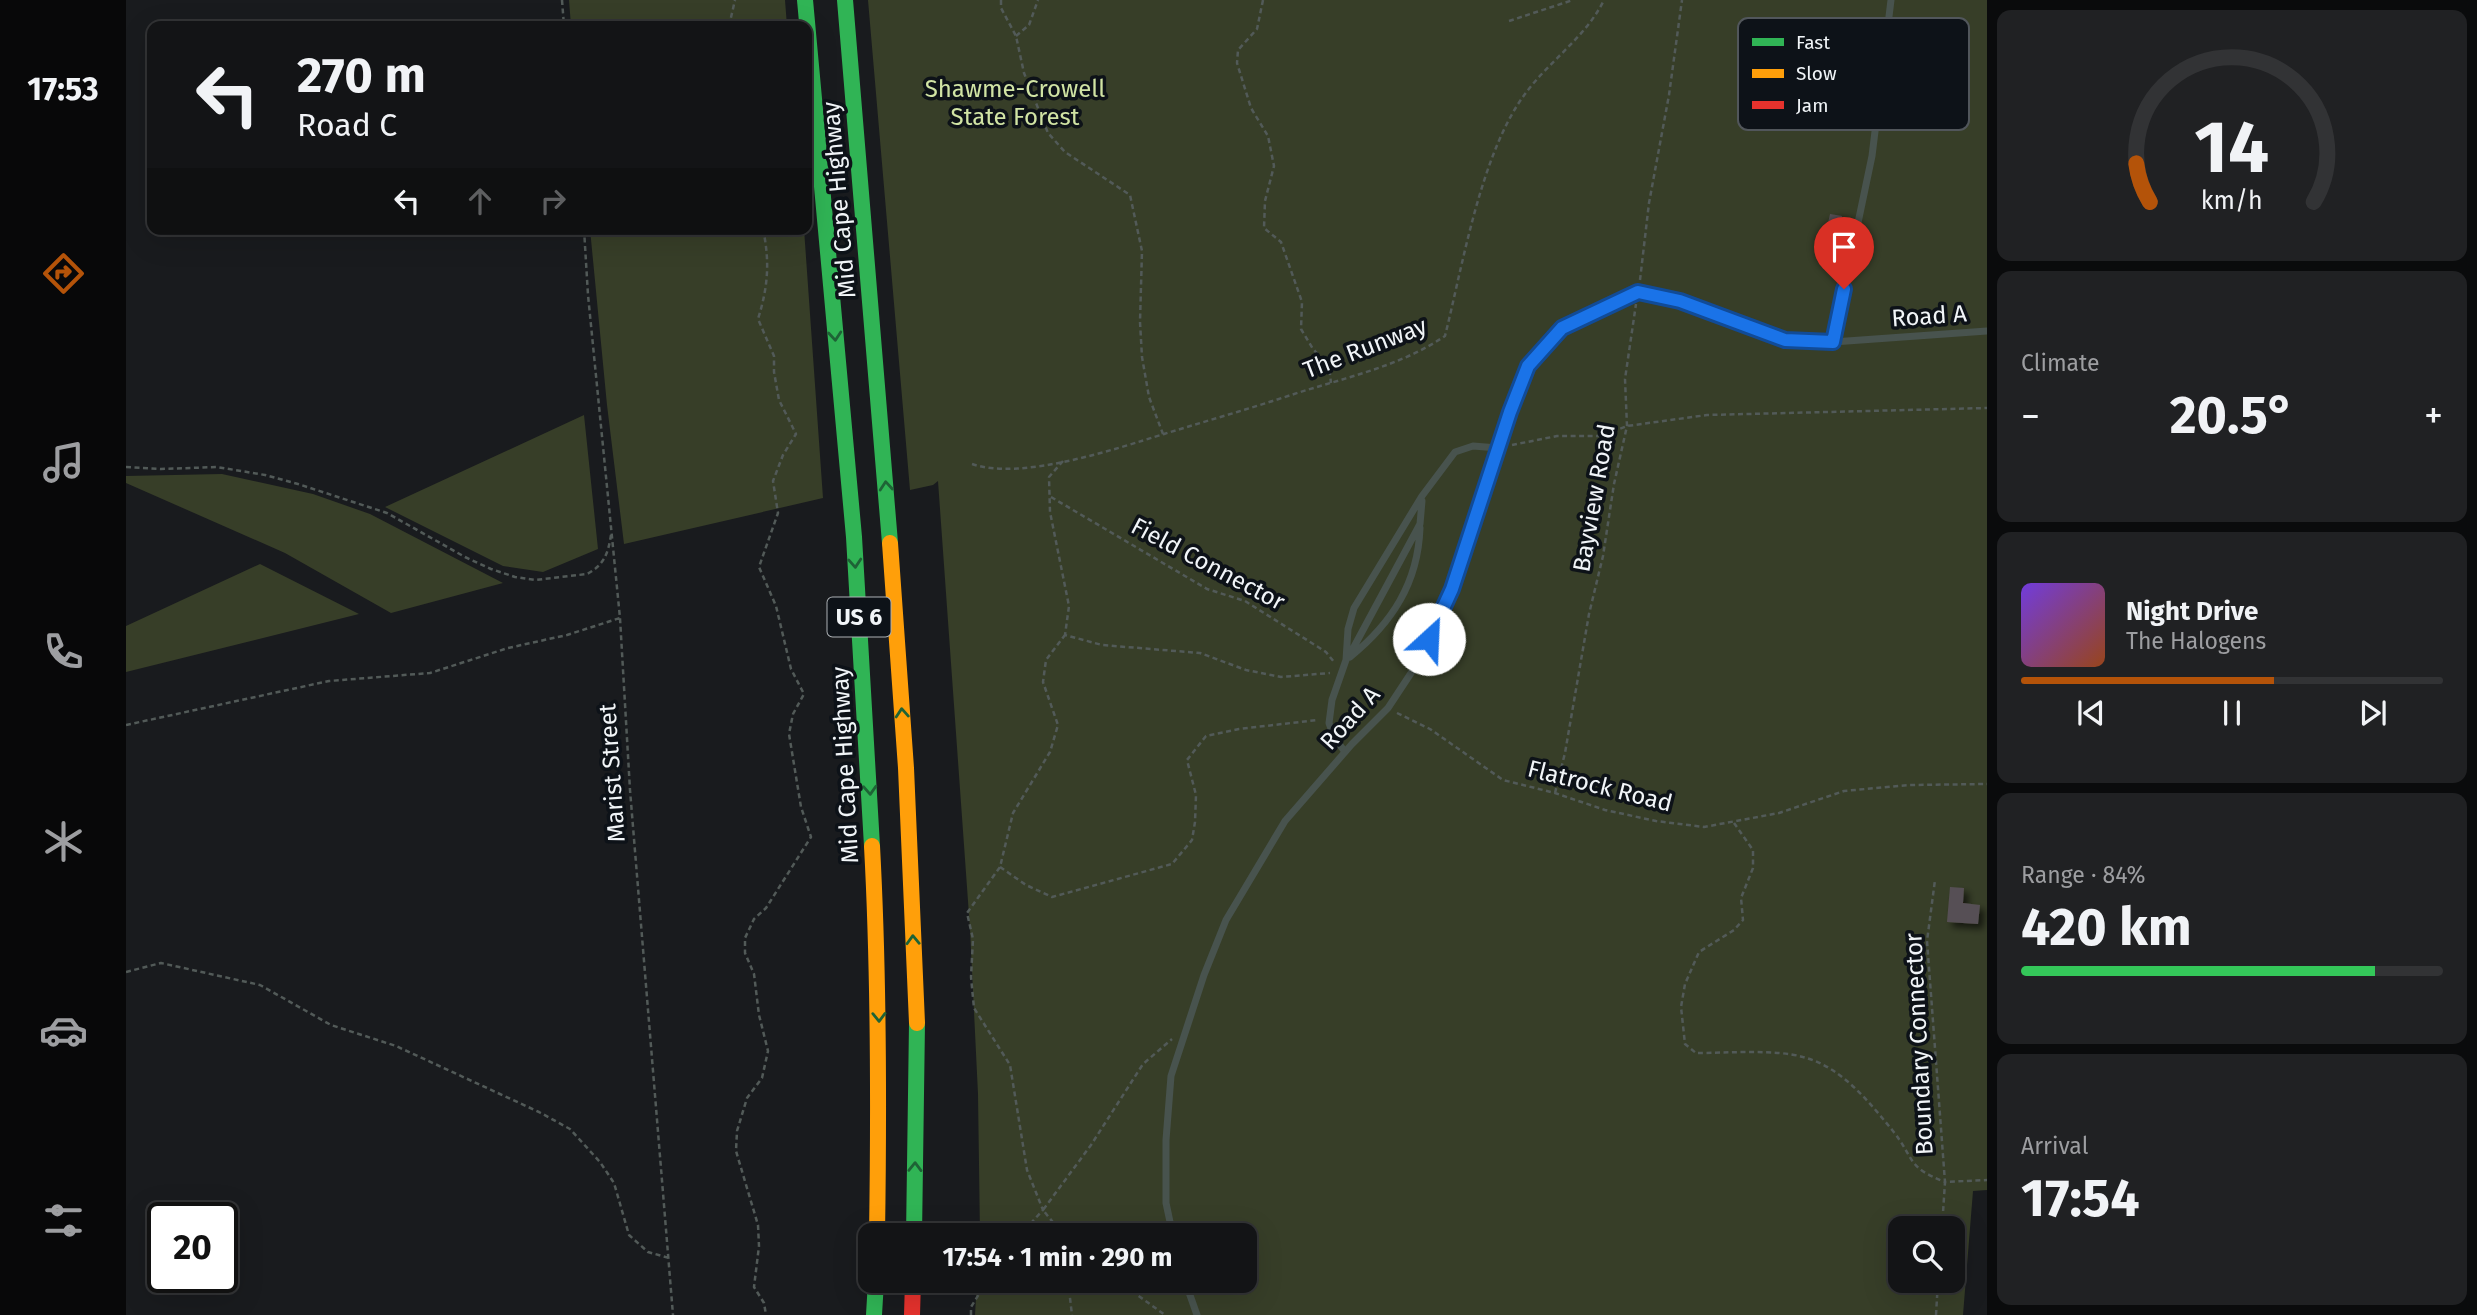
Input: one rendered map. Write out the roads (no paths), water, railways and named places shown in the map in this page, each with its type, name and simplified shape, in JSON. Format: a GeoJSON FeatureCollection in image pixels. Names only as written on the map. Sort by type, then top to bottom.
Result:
{"type":"FeatureCollection","features":[{"type":"Feature","properties":{"kind":"highway","name":"Mid Cape Highway"},"geometry":{"type":"LineString","coordinates":[[805,0],[807,21]]}},
{"type":"Feature","properties":{"kind":"highway","name":"Mid Cape Highway"},"geometry":{"type":"LineString","coordinates":[[845,0],[907,782],[917,1028],[914,1223]]}},
{"type":"Feature","properties":{"kind":"highway","name":"Mid Cape Highway"},"geometry":{"type":"LineString","coordinates":[[812,77],[854,537],[865,700],[879,994],[877,1223]]}},
{"type":"Feature","properties":{"kind":"highway"},"geometry":{"type":"LineString","coordinates":[[874,1315],[875,1293]]}},
{"type":"Feature","properties":{"kind":"highway"},"geometry":{"type":"LineString","coordinates":[[912,1315],[913,1293]]}},
{"type":"Feature","properties":{"kind":"lane"},"geometry":{"type":"LineString","coordinates":[[1889,18],[1891,0]]}},
{"type":"Feature","properties":{"kind":"lane"},"geometry":{"type":"LineString","coordinates":[[1833,342],[1875,130]]}},
{"type":"Feature","properties":{"kind":"lane","name":"Road A"},"geometry":{"type":"LineString","coordinates":[[1170,1223],[1166,1203],[1166,1140],[1171,1076],[1204,975],[1226,920],[1285,821],[1345,752],[1388,709],[1417,664],[1452,589],[1528,366],[1562,328],[1638,292],[1680,301],[1785,340],[1833,342],[1987,331]]}},
{"type":"Feature","properties":{"kind":"lane"},"geometry":{"type":"LineString","coordinates":[[1345,752],[1334,737],[1329,717],[1346,660],[1348,629],[1354,608],[1422,496],[1455,452],[1473,446],[1498,448]]}},
{"type":"Feature","properties":{"kind":"lane"},"geometry":{"type":"LineString","coordinates":[[1346,660],[1373,638],[1413,575],[1419,554],[1422,496]]}},
{"type":"Feature","properties":{"kind":"lane"},"geometry":{"type":"LineString","coordinates":[[1346,660],[1420,524]]}},
{"type":"Feature","properties":{"kind":"lane"},"geometry":{"type":"LineString","coordinates":[[1189,1293],[1197,1315]]}},
{"type":"Feature","properties":{"kind":"park label","name":"Shawme-Crowell State Forest"},"geometry":{"type":"Point","coordinates":[1015,103]}}]}
